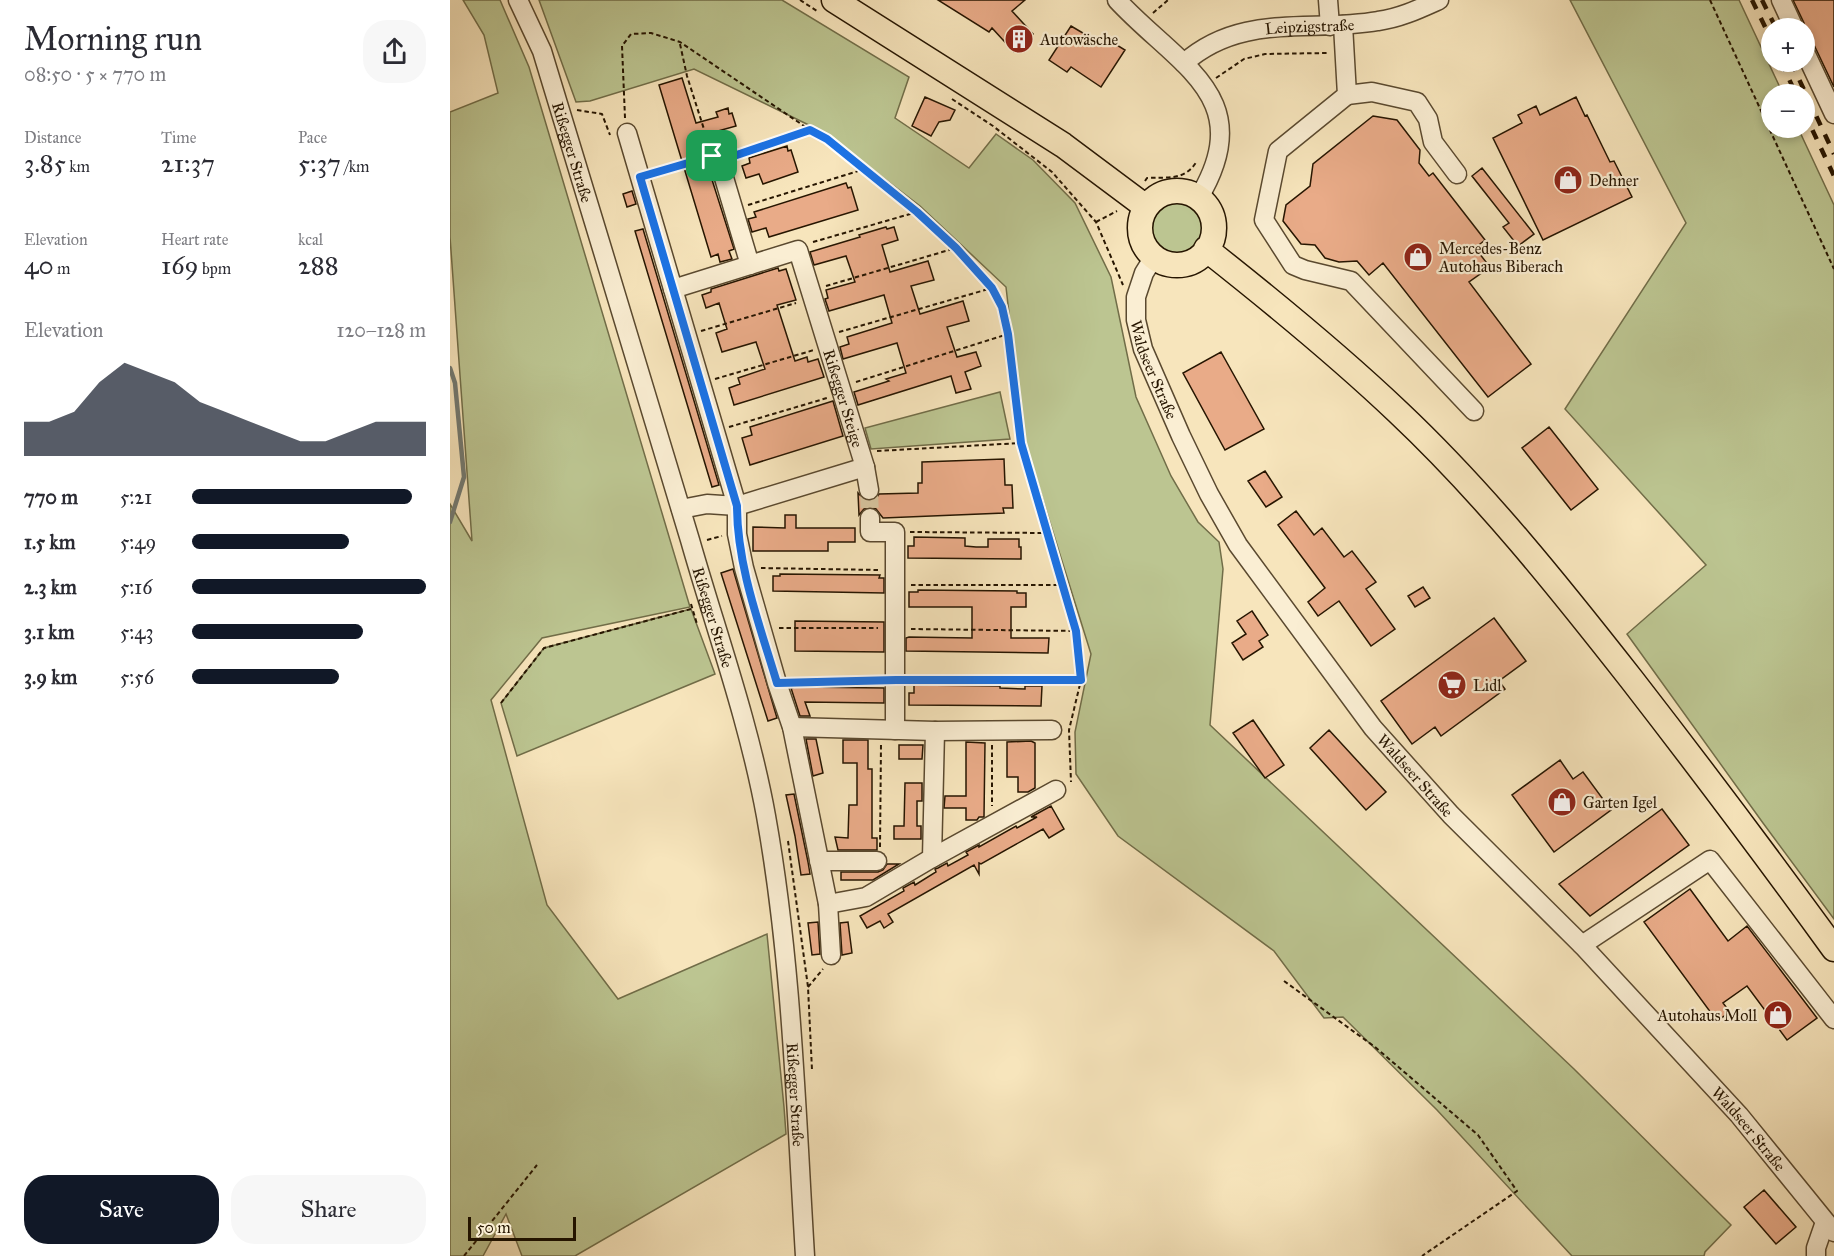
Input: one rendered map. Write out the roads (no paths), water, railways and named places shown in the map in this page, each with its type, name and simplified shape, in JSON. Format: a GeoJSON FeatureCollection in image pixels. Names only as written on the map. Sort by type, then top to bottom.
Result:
{"type":"FeatureCollection","features":[{"type":"Feature","properties":{"kind":"main road"},"geometry":{"type":"LineString","coordinates":[[827,6],[1063,145],[1146,207]]}},
{"type":"Feature","properties":{"kind":"main road"},"geometry":{"type":"LineString","coordinates":[[1178,191],[1190,193],[1198,199],[1208,209],[1213,220],[1213,232],[1206,249],[1193,261],[1181,265],[1169,264],[1148,252],[1139,230],[1141,217],[1146,207],[1155,198],[1178,191]]}},
{"type":"Feature","properties":{"kind":"main road"},"geometry":{"type":"LineString","coordinates":[[1206,249],[1302,325],[1399,412],[1544,569],[1744,824],[1834,949]]}},
{"type":"Feature","properties":{"kind":"street","name":"Rißegger Straße"},"geometry":{"type":"LineString","coordinates":[[518,0],[542,51],[753,755],[770,842],[789,993],[805,1256]]}},
{"type":"Feature","properties":{"kind":"street"},"geometry":{"type":"LineString","coordinates":[[1117,0],[1205,86],[1219,115],[1220,148],[1209,181],[1198,199]]}},
{"type":"Feature","properties":{"kind":"street"},"geometry":{"type":"LineString","coordinates":[[1328,0],[1336,25],[1347,95]]}},
{"type":"Feature","properties":{"kind":"street","name":"Leipzigstraße"},"geometry":{"type":"LineString","coordinates":[[1184,63],[1201,49],[1237,33],[1278,27],[1378,21],[1406,15],[1439,0]]}},
{"type":"Feature","properties":{"kind":"street"},"geometry":{"type":"LineString","coordinates":[[1781,0],[1789,18]]}},
{"type":"Feature","properties":{"kind":"street"},"geometry":{"type":"LineString","coordinates":[[1814,72],[1834,114]]}},
{"type":"Feature","properties":{"kind":"street"},"geometry":{"type":"LineString","coordinates":[[1457,174],[1433,142],[1428,119],[1417,102],[1372,92],[1347,95],[1278,151],[1264,220],[1293,264],[1305,270],[1351,281],[1474,411]]}},
{"type":"Feature","properties":{"kind":"street"},"geometry":{"type":"LineString","coordinates":[[619,134],[640,177],[737,506],[737,534],[744,568],[792,727],[828,904],[831,955]]}},
{"type":"Feature","properties":{"kind":"street"},"geometry":{"type":"LineString","coordinates":[[673,289],[750,266],[719,161]]}},
{"type":"Feature","properties":{"kind":"street","name":"Rißegger Steige"},"geometry":{"type":"LineString","coordinates":[[681,509],[707,504],[737,506],[863,459],[798,250],[750,266]]}},
{"type":"Feature","properties":{"kind":"street","name":"Waldseer Straße"},"geometry":{"type":"LineString","coordinates":[[1154,257],[1144,273],[1136,297],[1136,320],[1143,349],[1199,475],[1238,545],[1373,728],[1451,815],[1582,945],[1739,1115],[1829,1227],[1816,1248],[1816,1256]]}},
{"type":"Feature","properties":{"kind":"street"},"geometry":{"type":"LineString","coordinates":[[863,459],[869,490]]}},
{"type":"Feature","properties":{"kind":"street"},"geometry":{"type":"LineString","coordinates":[[870,518],[870,532],[896,532],[896,680],[889,730]]}},
{"type":"Feature","properties":{"kind":"street"},"geometry":{"type":"LineString","coordinates":[[792,727],[935,731],[1052,730]]}},
{"type":"Feature","properties":{"kind":"street"},"geometry":{"type":"LineString","coordinates":[[932,858],[935,731]]}},
{"type":"Feature","properties":{"kind":"street"},"geometry":{"type":"LineString","coordinates":[[828,904],[866,897],[932,858],[1064,787]]}},
{"type":"Feature","properties":{"kind":"street"},"geometry":{"type":"LineString","coordinates":[[819,861],[879,855]]}},
{"type":"Feature","properties":{"kind":"street"},"geometry":{"type":"LineString","coordinates":[[1582,945],[1710,860],[1834,1018]]}},
{"type":"Feature","properties":{"kind":"waterway"},"geometry":{"type":"LineString","coordinates":[[450,368],[455,383],[464,477],[450,522]]}},
{"type":"Feature","properties":{"kind":"tunnel"},"geometry":{"type":"LineString","coordinates":[[869,490],[870,518]]}},
{"type":"Feature","properties":{"kind":"railway"},"geometry":{"type":"LineString","coordinates":[[1752,0],[1761,18]]}},
{"type":"Feature","properties":{"kind":"railway"},"geometry":{"type":"LineString","coordinates":[[1762,0],[1771,18]]}},
{"type":"Feature","properties":{"kind":"railway"},"geometry":{"type":"LineString","coordinates":[[1786,72],[1791,84]]}},
{"type":"Feature","properties":{"kind":"railway"},"geometry":{"type":"LineString","coordinates":[[1796,72],[1834,154]]}},
{"type":"Feature","properties":{"kind":"railway"},"geometry":{"type":"LineString","coordinates":[[1815,135],[1834,176]]}},
{"type":"Feature","properties":{"kind":"place","name":"Autowäsche"},"geometry":{"type":"Point","coordinates":[1019,39]}},
{"type":"Feature","properties":{"kind":"place","name":"Dehner"},"geometry":{"type":"Point","coordinates":[1568,180]}},
{"type":"Feature","properties":{"kind":"place","name":"Mercedes-Benz Autohaus Biberach"},"geometry":{"type":"Point","coordinates":[1418,257]}},
{"type":"Feature","properties":{"kind":"place","name":"Lidl"},"geometry":{"type":"Point","coordinates":[1452,685]}},
{"type":"Feature","properties":{"kind":"place","name":"Garten Igel"},"geometry":{"type":"Point","coordinates":[1562,802]}},
{"type":"Feature","properties":{"kind":"place","name":"Autohaus Moll"},"geometry":{"type":"Point","coordinates":[1778,1015]}}]}
